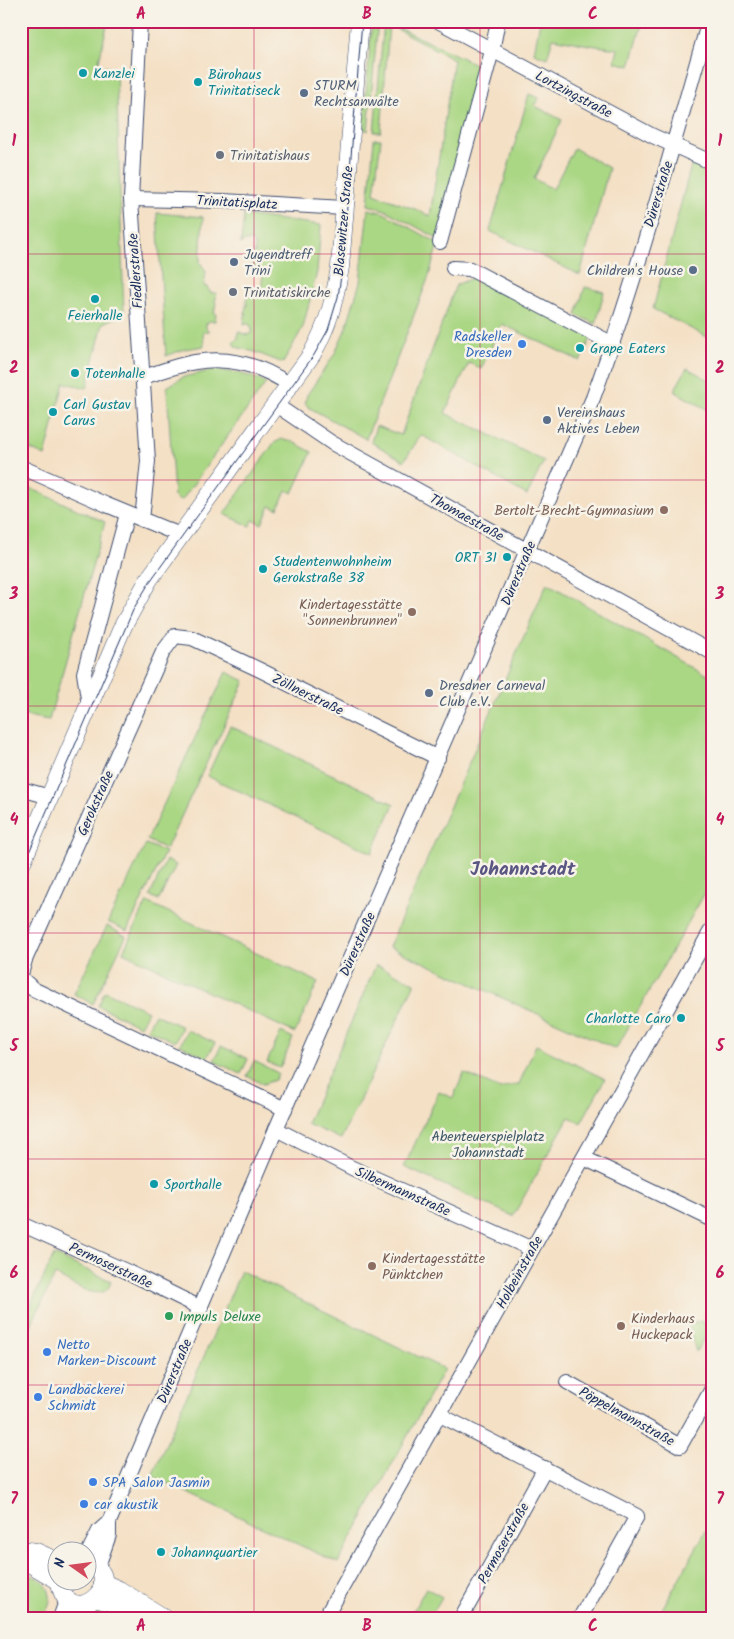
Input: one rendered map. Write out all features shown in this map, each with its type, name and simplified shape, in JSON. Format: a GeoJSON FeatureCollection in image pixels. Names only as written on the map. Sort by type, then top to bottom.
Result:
{"type":"FeatureCollection","features":[{"type":"Feature","properties":{"kind":"street","name":"Fiedlerstraße"},"geometry":{"type":"LineString","coordinates":[[140,21],[131,199],[148,461],[142,520]]}},
{"type":"Feature","properties":{"kind":"street","name":"Blasewitzer Straße"},"geometry":{"type":"LineString","coordinates":[[276,406],[312,354],[328,320],[335,296],[340,267],[360,21]]}},
{"type":"Feature","properties":{"kind":"street","name":"Lortzingstraße"},"geometry":{"type":"LineString","coordinates":[[438,21],[644,132],[713,164]]}},
{"type":"Feature","properties":{"kind":"street"},"geometry":{"type":"LineString","coordinates":[[440,242],[492,51],[498,21]]}},
{"type":"Feature","properties":{"kind":"street","name":"Dürerstraße"},"geometry":{"type":"LineString","coordinates":[[94,1542],[100,1531],[109,1522],[276,1129],[593,398],[613,344],[708,21]]}},
{"type":"Feature","properties":{"kind":"street","name":"Trinitatisplatz"},"geometry":{"type":"LineString","coordinates":[[131,199],[224,201],[344,208]]}},
{"type":"Feature","properties":{"kind":"street"},"geometry":{"type":"LineString","coordinates":[[453,268],[470,269],[613,344]]}},
{"type":"Feature","properties":{"kind":"street"},"geometry":{"type":"LineString","coordinates":[[142,377],[195,362],[226,360],[252,365],[290,385]]}},
{"type":"Feature","properties":{"kind":"street"},"geometry":{"type":"LineString","coordinates":[[21,864],[132,607],[180,535],[276,406]]}},
{"type":"Feature","properties":{"kind":"street","name":"Thomaestraße"},"geometry":{"type":"LineString","coordinates":[[276,406],[332,443],[713,653]]}},
{"type":"Feature","properties":{"kind":"street"},"geometry":{"type":"LineString","coordinates":[[21,467],[127,514],[180,535]]}},
{"type":"Feature","properties":{"kind":"street"},"geometry":{"type":"LineString","coordinates":[[89,705],[84,673],[127,514]]}},
{"type":"Feature","properties":{"kind":"street","name":"Zöllnerstraße"},"geometry":{"type":"LineString","coordinates":[[176,636],[192,638],[438,758]]}},
{"type":"Feature","properties":{"kind":"street","name":"Gerokstraße"},"geometry":{"type":"LineString","coordinates":[[21,976],[25,960],[158,661],[176,636]]}},
{"type":"Feature","properties":{"kind":"street"},"geometry":{"type":"LineString","coordinates":[[21,789],[50,797]]}},
{"type":"Feature","properties":{"kind":"street","name":"Holbeinstraße"},"geometry":{"type":"LineString","coordinates":[[325,1618],[713,927]]}},
{"type":"Feature","properties":{"kind":"street"},"geometry":{"type":"LineString","coordinates":[[21,976],[33,989],[285,1109]]}},
{"type":"Feature","properties":{"kind":"street","name":"Silbermannstraße"},"geometry":{"type":"LineString","coordinates":[[276,1129],[352,1168],[532,1249]]}},
{"type":"Feature","properties":{"kind":"street"},"geometry":{"type":"LineString","coordinates":[[584,1158],[713,1220]]}},
{"type":"Feature","properties":{"kind":"street","name":"Permoserstraße"},"geometry":{"type":"LineString","coordinates":[[21,1224],[128,1272],[201,1308]]}},
{"type":"Feature","properties":{"kind":"street","name":"Pöppelmannstraße"},"geometry":{"type":"LineString","coordinates":[[567,1382],[680,1446],[713,1387]]}},
{"type":"Feature","properties":{"kind":"street"},"geometry":{"type":"LineString","coordinates":[[440,1415],[637,1516],[580,1618]]}},
{"type":"Feature","properties":{"kind":"street","name":"Permoserstraße"},"geometry":{"type":"LineString","coordinates":[[461,1618],[545,1468]]}},
{"type":"Feature","properties":{"kind":"street","name":"Dürerstraße"},"geometry":{"type":"LineString","coordinates":[[98,1563],[109,1535],[109,1522]]}},
{"type":"Feature","properties":{"kind":"street"},"geometry":{"type":"LineString","coordinates":[[21,1551],[36,1552],[48,1557]]}},
{"type":"Feature","properties":{"kind":"street"},"geometry":{"type":"LineString","coordinates":[[21,1551],[32,1564],[48,1574]]}},
{"type":"Feature","properties":{"kind":"street"},"geometry":{"type":"LineString","coordinates":[[98,1591],[119,1590],[163,1617]]}},
{"type":"Feature","properties":{"kind":"street","name":"Dürerstraße"},"geometry":{"type":"LineString","coordinates":[[60,1618],[86,1592]]}},
{"type":"Feature","properties":{"kind":"green space"},"geometry":{"type":"Polygon","coordinates":[[[21,21],[108,21],[98,65],[116,69],[124,314],[103,323],[87,388],[64,383],[45,456],[21,445],[21,21]]]}},
{"type":"Feature","properties":{"kind":"green space"},"geometry":{"type":"Polygon","coordinates":[[[372,21],[378,21],[368,131],[363,128],[372,21]]]}},
{"type":"Feature","properties":{"kind":"green space"},"geometry":{"type":"Polygon","coordinates":[[[384,21],[484,68],[439,239],[385,210],[368,205],[374,139],[381,139],[374,194],[430,216],[454,59],[389,25],[381,132],[374,132],[384,21]]]}},
{"type":"Feature","properties":{"kind":"green space"},"geometry":{"type":"Polygon","coordinates":[[[540,21],[643,21],[630,66],[615,62],[618,49],[553,38],[547,58],[534,53],[540,21]]]}},
{"type":"Feature","properties":{"kind":"green space"},"geometry":{"type":"Polygon","coordinates":[[[529,94],[539,98],[535,106],[562,120],[534,179],[553,189],[574,148],[609,168],[580,275],[490,231],[529,94]]]}},
{"type":"Feature","properties":{"kind":"green space"},"geometry":{"type":"Polygon","coordinates":[[[692,162],[713,174],[713,340],[653,309],[692,162]]]}},
{"type":"Feature","properties":{"kind":"green space"},"geometry":{"type":"Polygon","coordinates":[[[368,209],[384,213],[438,243],[429,276],[366,439],[308,407],[305,403],[307,395],[334,355],[346,328],[360,282],[368,209]]]}},
{"type":"Feature","properties":{"kind":"green space"},"geometry":{"type":"Polygon","coordinates":[[[157,213],[203,217],[200,262],[206,272],[204,286],[211,293],[217,293],[214,313],[216,313],[215,321],[210,321],[206,324],[206,328],[209,331],[203,332],[204,346],[185,349],[166,356],[157,213]]]}},
{"type":"Feature","properties":{"kind":"green space"},"geometry":{"type":"Polygon","coordinates":[[[244,215],[321,225],[317,272],[303,327],[283,363],[236,347],[233,343],[238,338],[238,332],[248,335],[252,332],[249,324],[244,324],[247,314],[245,314],[246,305],[248,305],[246,303],[247,295],[253,297],[254,294],[261,290],[263,275],[256,270],[256,267],[252,268],[254,259],[251,257],[255,253],[255,246],[252,241],[245,241],[241,244],[244,215]]]}},
{"type":"Feature","properties":{"kind":"green space"},"geometry":{"type":"Polygon","coordinates":[[[479,275],[593,334],[580,361],[502,324],[481,369],[469,363],[445,413],[544,461],[527,495],[421,435],[404,461],[371,442],[376,426],[401,435],[456,285],[479,275]]]}},
{"type":"Feature","properties":{"kind":"green space"},"geometry":{"type":"Polygon","coordinates":[[[585,287],[604,292],[596,324],[576,315],[585,287]]]}},
{"type":"Feature","properties":{"kind":"green space"},"geometry":{"type":"Polygon","coordinates":[[[687,368],[713,382],[713,405],[710,411],[674,391],[687,368]]]}},
{"type":"Feature","properties":{"kind":"green space"},"geometry":{"type":"Polygon","coordinates":[[[214,370],[247,375],[266,383],[182,500],[178,500],[174,496],[167,387],[183,377],[214,370]]]}},
{"type":"Feature","properties":{"kind":"green space"},"geometry":{"type":"Polygon","coordinates":[[[282,439],[289,440],[312,452],[293,493],[286,490],[278,509],[270,506],[262,524],[253,520],[250,526],[224,514],[274,443],[282,439]]]}},
{"type":"Feature","properties":{"kind":"green space"},"geometry":{"type":"Polygon","coordinates":[[[21,484],[105,522],[49,720],[21,715],[21,484]]]}},
{"type":"Feature","properties":{"kind":"green space"},"geometry":{"type":"Polygon","coordinates":[[[547,583],[713,678],[713,879],[616,1049],[389,947],[547,583]]]}},
{"type":"Feature","properties":{"kind":"green space"},"geometry":{"type":"Polygon","coordinates":[[[226,672],[245,681],[166,849],[147,840],[226,672]]]}},
{"type":"Feature","properties":{"kind":"green space"},"geometry":{"type":"Polygon","coordinates":[[[230,726],[394,804],[372,853],[207,776],[230,726]]]}},
{"type":"Feature","properties":{"kind":"green space"},"geometry":{"type":"Polygon","coordinates":[[[146,844],[165,852],[127,931],[108,922],[146,844]]]}},
{"type":"Feature","properties":{"kind":"green space"},"geometry":{"type":"Polygon","coordinates":[[[166,860],[176,865],[159,900],[150,896],[166,860]]]}},
{"type":"Feature","properties":{"kind":"green space"},"geometry":{"type":"Polygon","coordinates":[[[147,902],[318,982],[295,1033],[123,952],[147,902]]]}},
{"type":"Feature","properties":{"kind":"green space"},"geometry":{"type":"Polygon","coordinates":[[[107,926],[126,936],[93,1004],[74,994],[107,926]]]}},
{"type":"Feature","properties":{"kind":"green space"},"geometry":{"type":"Polygon","coordinates":[[[376,965],[415,983],[341,1139],[307,1124],[376,965]]]}},
{"type":"Feature","properties":{"kind":"green space"},"geometry":{"type":"Polygon","coordinates":[[[105,991],[148,1011],[140,1026],[98,1006],[105,991]]]}},
{"type":"Feature","properties":{"kind":"green space"},"geometry":{"type":"Polygon","coordinates":[[[155,1014],[182,1027],[175,1042],[147,1029],[155,1014]]]}},
{"type":"Feature","properties":{"kind":"green space"},"geometry":{"type":"Polygon","coordinates":[[[187,1030],[215,1043],[207,1058],[180,1045],[187,1030]]]}},
{"type":"Feature","properties":{"kind":"green space"},"geometry":{"type":"Polygon","coordinates":[[[281,1032],[293,1038],[280,1068],[267,1062],[281,1032]]]}},
{"type":"Feature","properties":{"kind":"green space","name":"Abenteuerspielplatz Johannstadt"},"geometry":{"type":"Polygon","coordinates":[[[536,1045],[605,1079],[581,1123],[569,1117],[513,1216],[404,1167],[439,1092],[453,1098],[464,1073],[500,1089],[519,1084],[536,1045]]]}},
{"type":"Feature","properties":{"kind":"green space"},"geometry":{"type":"Polygon","coordinates":[[[221,1046],[248,1059],[241,1074],[214,1061],[221,1046]]]}},
{"type":"Feature","properties":{"kind":"green space"},"geometry":{"type":"Polygon","coordinates":[[[254,1061],[278,1073],[275,1080],[263,1084],[247,1076],[254,1061]]]}},
{"type":"Feature","properties":{"kind":"green space"},"geometry":{"type":"Polygon","coordinates":[[[54,1255],[111,1281],[108,1289],[95,1293],[77,1287],[55,1275],[21,1346],[21,1325],[54,1255]]]}},
{"type":"Feature","properties":{"kind":"green space"},"geometry":{"type":"Polygon","coordinates":[[[241,1271],[444,1369],[338,1563],[152,1476],[241,1271]]]}},
{"type":"Feature","properties":{"kind":"green space"},"geometry":{"type":"Polygon","coordinates":[[[702,1321],[709,1330],[696,1352],[688,1324],[702,1321]]]}},
{"type":"Feature","properties":{"kind":"green space"},"geometry":{"type":"Polygon","coordinates":[[[713,1518],[713,1618],[657,1618],[713,1518]]]}},
{"type":"Feature","properties":{"kind":"green space"},"geometry":{"type":"Polygon","coordinates":[[[21,1571],[41,1580],[45,1584],[50,1593],[50,1601],[43,1618],[26,1618],[28,1613],[21,1610],[21,1571]]]}},
{"type":"Feature","properties":{"kind":"green space"},"geometry":{"type":"Polygon","coordinates":[[[426,1588],[442,1597],[430,1618],[409,1618],[426,1588]]]}},
{"type":"Feature","properties":{"kind":"green space"},"geometry":{"type":"Polygon","coordinates":[[[110,1610],[126,1618],[92,1618],[94,1612],[110,1610]]]}},
{"type":"Feature","properties":{"kind":"tram line"},"geometry":{"type":"LineString","coordinates":[[21,871],[134,608],[151,580],[314,355],[328,330],[338,297],[342,268],[362,21]]}},
{"type":"Feature","properties":{"kind":"place","name":"Kanzlei"},"geometry":{"type":"Point","coordinates":[83,73]}},
{"type":"Feature","properties":{"kind":"place","name":"Bürohaus Trinitatiseck"},"geometry":{"type":"Point","coordinates":[198,82]}},
{"type":"Feature","properties":{"kind":"place","name":"STURM Rechtsanwälte"},"geometry":{"type":"Point","coordinates":[304,93]}},
{"type":"Feature","properties":{"kind":"place","name":"Trinitatishaus"},"geometry":{"type":"Point","coordinates":[220,155]}},
{"type":"Feature","properties":{"kind":"place","name":"Jugendtreff Trini"},"geometry":{"type":"Point","coordinates":[234,262]}},
{"type":"Feature","properties":{"kind":"place","name":"Children's House"},"geometry":{"type":"Point","coordinates":[693,270]}},
{"type":"Feature","properties":{"kind":"place","name":"Trinitatiskirche"},"geometry":{"type":"Point","coordinates":[233,292]}},
{"type":"Feature","properties":{"kind":"place","name":"Feierhalle"},"geometry":{"type":"Point","coordinates":[95,299]}},
{"type":"Feature","properties":{"kind":"place","name":"Radskeller Dresden"},"geometry":{"type":"Point","coordinates":[522,344]}},
{"type":"Feature","properties":{"kind":"place","name":"Grape Eaters"},"geometry":{"type":"Point","coordinates":[580,348]}},
{"type":"Feature","properties":{"kind":"place","name":"Totenhalle"},"geometry":{"type":"Point","coordinates":[75,373]}},
{"type":"Feature","properties":{"kind":"place","name":"Carl Gustav Carus"},"geometry":{"type":"Point","coordinates":[53,412]}},
{"type":"Feature","properties":{"kind":"place","name":"Vereinshaus Aktives Leben"},"geometry":{"type":"Point","coordinates":[547,420]}},
{"type":"Feature","properties":{"kind":"place","name":"Bertolt-Brecht-Gymnasium"},"geometry":{"type":"Point","coordinates":[664,510]}},
{"type":"Feature","properties":{"kind":"place","name":"ORT 31"},"geometry":{"type":"Point","coordinates":[507,557]}},
{"type":"Feature","properties":{"kind":"place","name":"Studentenwohnheim Gerokstraße 38"},"geometry":{"type":"Point","coordinates":[263,569]}},
{"type":"Feature","properties":{"kind":"place","name":"Kindertagesstätte \"Sonnenbrunnen\""},"geometry":{"type":"Point","coordinates":[412,612]}},
{"type":"Feature","properties":{"kind":"place","name":"Dresdner Carneval Club e.V."},"geometry":{"type":"Point","coordinates":[429,693]}},
{"type":"Feature","properties":{"kind":"place","name":"Charlotte Caro"},"geometry":{"type":"Point","coordinates":[681,1018]}},
{"type":"Feature","properties":{"kind":"place","name":"Sporthalle"},"geometry":{"type":"Point","coordinates":[154,1184]}},
{"type":"Feature","properties":{"kind":"place","name":"Kindertagesstätte Pünktchen"},"geometry":{"type":"Point","coordinates":[372,1266]}},
{"type":"Feature","properties":{"kind":"place","name":"Impuls Deluxe"},"geometry":{"type":"Point","coordinates":[169,1316]}},
{"type":"Feature","properties":{"kind":"place","name":"Kinderhaus Huckepack"},"geometry":{"type":"Point","coordinates":[621,1326]}},
{"type":"Feature","properties":{"kind":"place","name":"Netto Marken-Discount"},"geometry":{"type":"Point","coordinates":[47,1352]}},
{"type":"Feature","properties":{"kind":"place","name":"Landbäckerei Schmidt"},"geometry":{"type":"Point","coordinates":[38,1397]}},
{"type":"Feature","properties":{"kind":"place","name":"SPA Salon Jasmin"},"geometry":{"type":"Point","coordinates":[93,1482]}},
{"type":"Feature","properties":{"kind":"place","name":"car akustik"},"geometry":{"type":"Point","coordinates":[84,1504]}},
{"type":"Feature","properties":{"kind":"place","name":"Johannquartier"},"geometry":{"type":"Point","coordinates":[161,1552]}},
{"type":"Feature","properties":{"kind":"district","name":"Johannstadt"},"geometry":{"type":"Point","coordinates":[523,868]}}]}
